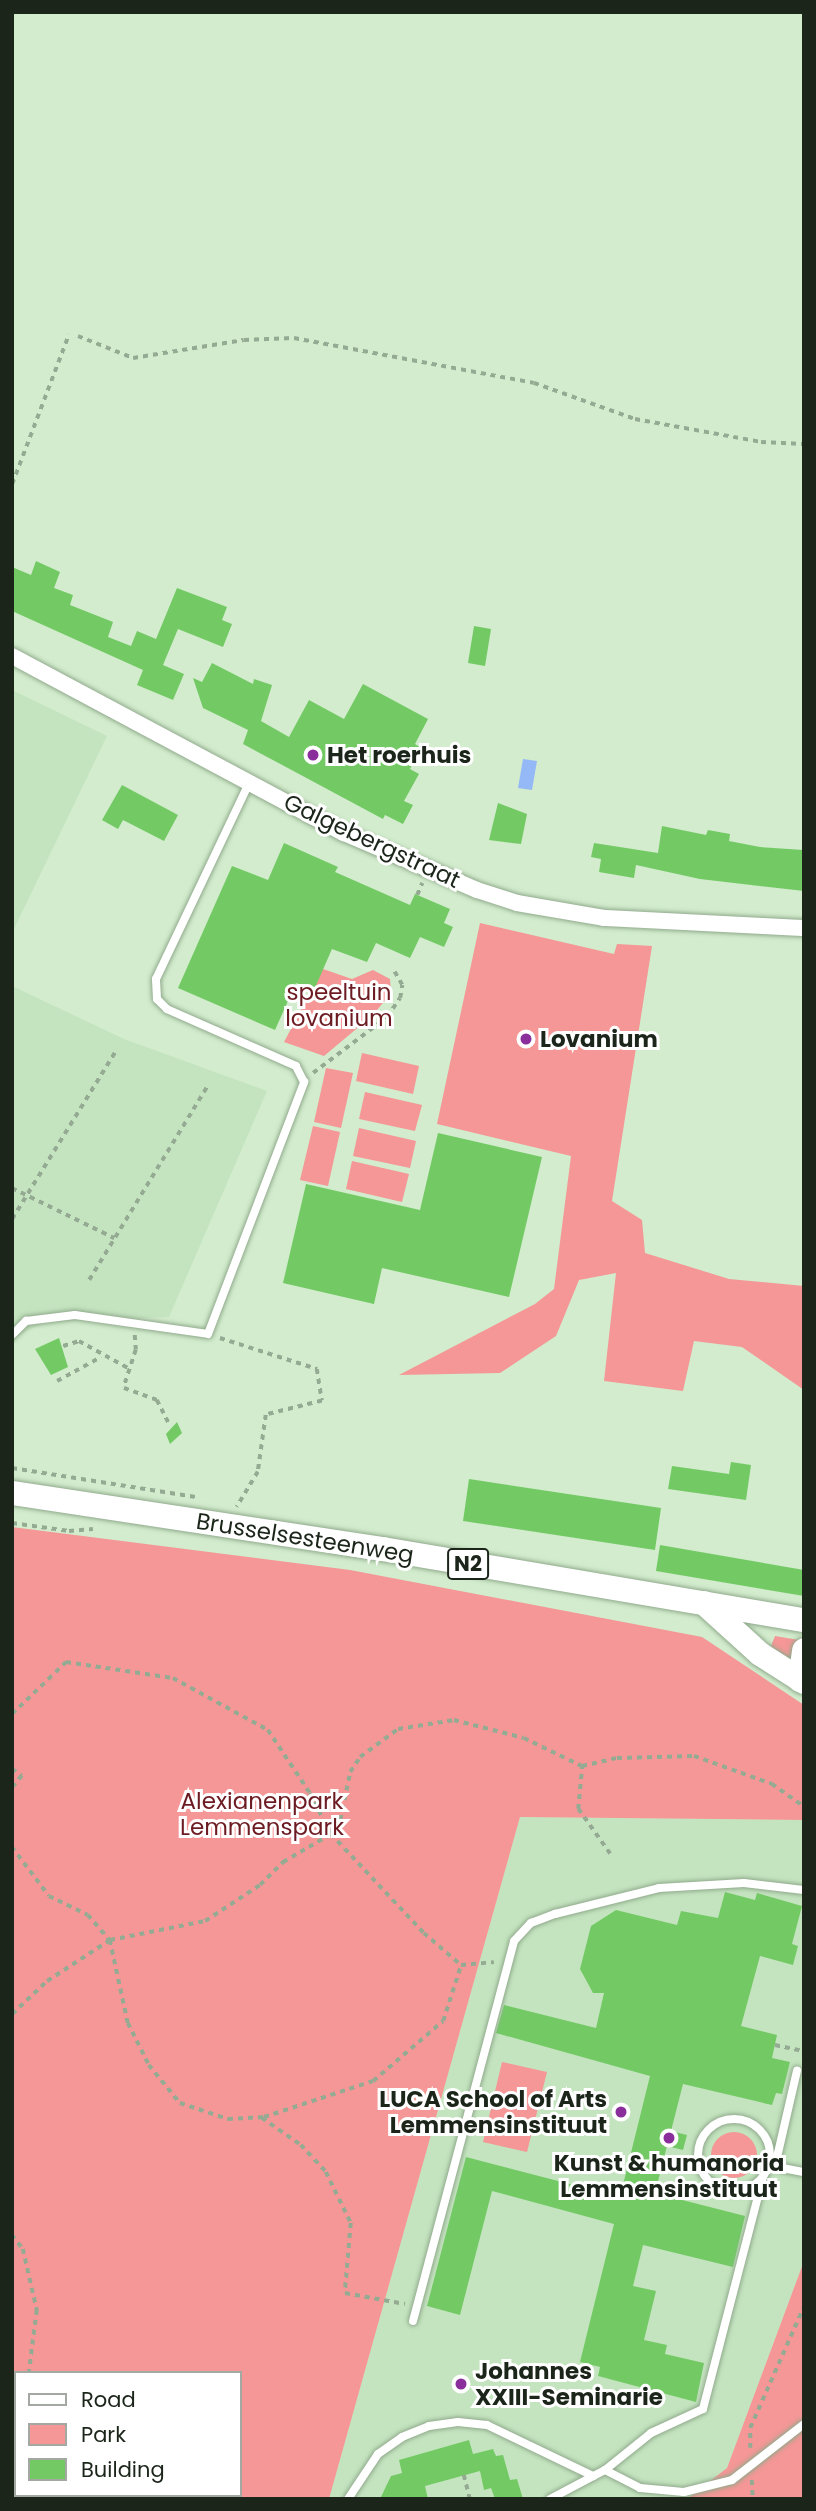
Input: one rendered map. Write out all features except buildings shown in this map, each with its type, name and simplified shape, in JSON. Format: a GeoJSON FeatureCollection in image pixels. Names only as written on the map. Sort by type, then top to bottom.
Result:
{"type":"FeatureCollection","features":[{"type":"Feature","properties":{"kind":"main road","name":"Brusselsesteenweg"},"geometry":{"type":"LineString","coordinates":[[12,1493],[804,1620]]}},
{"type":"Feature","properties":{"kind":"main road"},"geometry":{"type":"LineString","coordinates":[[704,1603],[736,1634],[802,1681]]}},
{"type":"Feature","properties":{"kind":"main road"},"geometry":{"type":"LineString","coordinates":[[802,1681],[804,1650]]}},
{"type":"Feature","properties":{"kind":"street","name":"Galgebergstraat"},"geometry":{"type":"LineString","coordinates":[[12,656],[249,783],[420,869],[517,902],[604,918],[804,928]]}},
{"type":"Feature","properties":{"kind":"lane"},"geometry":{"type":"LineString","coordinates":[[12,1335],[26,1321],[75,1315],[208,1335],[304,1082],[296,1066],[190,1021],[157,999],[156,979],[249,783]]}},
{"type":"Feature","properties":{"kind":"lane"},"geometry":{"type":"LineString","coordinates":[[413,2321],[514,1941],[531,1923],[619,1896],[703,1884],[804,1889]]}},
{"type":"Feature","properties":{"kind":"lane"},"geometry":{"type":"LineString","coordinates":[[772,2166],[767,2140],[750,2122],[725,2120],[704,2134],[697,2158],[708,2180],[718,2188],[743,2191],[763,2177],[772,2166],[797,2071]]}},
{"type":"Feature","properties":{"kind":"lane"},"geometry":{"type":"LineString","coordinates":[[772,2166],[804,2172]]}},
{"type":"Feature","properties":{"kind":"lane"},"geometry":{"type":"LineString","coordinates":[[550,2499],[605,2470],[652,2433],[703,2409],[763,2177]]}},
{"type":"Feature","properties":{"kind":"lane"},"geometry":{"type":"LineString","coordinates":[[348,2499],[378,2454],[402,2437],[429,2426],[458,2421],[487,2425],[509,2433],[593,2476]]}},
{"type":"Feature","properties":{"kind":"lane"},"geometry":{"type":"LineString","coordinates":[[605,2470],[640,2488],[684,2492],[732,2480],[751,2469],[778,2441],[804,2424]]}},
{"type":"Feature","properties":{"kind":"path"},"geometry":{"type":"LineString","coordinates":[[12,484],[69,334]]}},
{"type":"Feature","properties":{"kind":"path"},"geometry":{"type":"LineString","coordinates":[[78,336],[134,358],[244,340],[294,338],[534,383],[635,419],[761,442],[804,444]]}},
{"type":"Feature","properties":{"kind":"path"},"geometry":{"type":"LineString","coordinates":[[304,1082],[322,1063],[362,1040],[387,1017],[400,998],[402,985],[394,971]]}},
{"type":"Feature","properties":{"kind":"path"},"geometry":{"type":"LineString","coordinates":[[12,1219],[115,1052]]}},
{"type":"Feature","properties":{"kind":"path"},"geometry":{"type":"LineString","coordinates":[[89,1280],[207,1087]]}},
{"type":"Feature","properties":{"kind":"path"},"geometry":{"type":"LineString","coordinates":[[12,1188],[115,1239]]}},
{"type":"Feature","properties":{"kind":"path"},"geometry":{"type":"LineString","coordinates":[[134,1322],[136,1350],[124,1388],[156,1400],[171,1427]]}},
{"type":"Feature","properties":{"kind":"path"},"geometry":{"type":"LineString","coordinates":[[208,1335],[317,1369],[322,1401],[266,1415],[258,1472],[240,1500],[231,1526]]}},
{"type":"Feature","properties":{"kind":"path"},"geometry":{"type":"LineString","coordinates":[[63,1346],[79,1341],[101,1357],[130,1369]]}},
{"type":"Feature","properties":{"kind":"path"},"geometry":{"type":"LineString","coordinates":[[57,1381],[101,1357]]}},
{"type":"Feature","properties":{"kind":"path"},"geometry":{"type":"LineString","coordinates":[[12,1714],[66,1662],[173,1678],[268,1730],[310,1793],[331,1834],[461,1965]]}},
{"type":"Feature","properties":{"kind":"path"},"geometry":{"type":"LineString","coordinates":[[12,2014],[47,1981],[110,1940],[205,1921],[260,1885],[283,1863],[331,1834],[340,1820],[350,1772],[360,1757],[398,1729],[454,1720],[524,1738],[582,1766],[617,1758],[694,1756],[772,1784],[804,1806]]}},
{"type":"Feature","properties":{"kind":"path"},"geometry":{"type":"LineString","coordinates":[[582,1766],[578,1809],[610,1854]]}},
{"type":"Feature","properties":{"kind":"path"},"geometry":{"type":"LineString","coordinates":[[12,1769],[22,1776],[12,1788]]}},
{"type":"Feature","properties":{"kind":"path"},"geometry":{"type":"LineString","coordinates":[[12,1847],[49,1896],[88,1915],[110,1940],[128,2023],[149,2065],[180,2103],[228,2119],[261,2118],[373,2081],[443,2021],[461,1965]]}},
{"type":"Feature","properties":{"kind":"path"},"geometry":{"type":"LineString","coordinates":[[461,1965],[508,1960]]}},
{"type":"Feature","properties":{"kind":"path"},"geometry":{"type":"LineString","coordinates":[[775,2045],[804,2051]]}},
{"type":"Feature","properties":{"kind":"path"},"geometry":{"type":"LineString","coordinates":[[261,2118],[301,2145],[326,2172],[351,2223],[345,2293],[417,2306]]}},
{"type":"Feature","properties":{"kind":"path"},"geometry":{"type":"LineString","coordinates":[[12,2235],[23,2249],[37,2309],[29,2371]]}},
{"type":"Feature","properties":{"kind":"path"},"geometry":{"type":"LineString","coordinates":[[753,2499],[750,2428],[804,2306]]}},
{"type":"Feature","properties":{"kind":"path"},"geometry":{"type":"LineString","coordinates":[[464,2475],[470,2499]]}},
{"type":"Feature","properties":{"kind":"shaded area"},"geometry":{"type":"Polygon","coordinates":[[[12,690],[107,736],[12,933],[12,690]]]}},
{"type":"Feature","properties":{"kind":"shaded area"},"geometry":{"type":"Polygon","coordinates":[[[12,986],[124,1039],[267,1091],[169,1317],[46,1322],[17,1336],[12,1349],[12,986]]]}},
{"type":"Feature","properties":{"kind":"shaded area","name":"LUCA School of Arts Lemmensinstituut"},"geometry":{"type":"Polygon","coordinates":[[[520,1817],[804,1820],[804,2261],[727,2468],[687,2499],[329,2499],[520,1817]]]}},
{"type":"Feature","properties":{"kind":"green space"},"geometry":{"type":"Polygon","coordinates":[[[480,923],[614,954],[617,944],[652,946],[612,1201],[642,1220],[645,1253],[729,1279],[804,1286],[804,1390],[742,1347],[694,1341],[683,1391],[604,1381],[616,1273],[579,1280],[556,1336],[500,1373],[399,1375],[535,1304],[554,1289],[571,1156],[437,1124],[480,923]]]}},
{"type":"Feature","properties":{"kind":"green space","name":"speeltuin lovanium"},"geometry":{"type":"Polygon","coordinates":[[[323,969],[352,979],[373,970],[390,979],[391,993],[373,1015],[324,1056],[284,1042],[323,969]]]}},
{"type":"Feature","properties":{"kind":"green space"},"geometry":{"type":"Polygon","coordinates":[[[362,1053],[419,1066],[413,1094],[356,1081],[362,1053]]]}},
{"type":"Feature","properties":{"kind":"green space"},"geometry":{"type":"Polygon","coordinates":[[[326,1068],[353,1073],[341,1128],[314,1122],[326,1068]]]}},
{"type":"Feature","properties":{"kind":"green space"},"geometry":{"type":"Polygon","coordinates":[[[365,1092],[422,1105],[415,1131],[359,1119],[365,1092]]]}},
{"type":"Feature","properties":{"kind":"green space"},"geometry":{"type":"Polygon","coordinates":[[[313,1126],[340,1132],[328,1186],[300,1180],[313,1126]]]}},
{"type":"Feature","properties":{"kind":"green space"},"geometry":{"type":"Polygon","coordinates":[[[359,1128],[416,1141],[410,1168],[353,1156],[359,1128]]]}},
{"type":"Feature","properties":{"kind":"green space"},"geometry":{"type":"Polygon","coordinates":[[[352,1161],[409,1174],[402,1202],[346,1189],[352,1161]]]}},
{"type":"Feature","properties":{"kind":"green space","name":"Alexianenpark Lemmenspark"},"geometry":{"type":"Polygon","coordinates":[[[12,1527],[350,1570],[702,1637],[804,1705],[804,1820],[520,1817],[329,2499],[12,2499],[12,1527]]]}},
{"type":"Feature","properties":{"kind":"green space"},"geometry":{"type":"Polygon","coordinates":[[[775,1636],[799,1640],[790,1660],[771,1646],[775,1636]]]}},
{"type":"Feature","properties":{"kind":"green space"},"geometry":{"type":"Polygon","coordinates":[[[502,2062],[547,2072],[527,2152],[483,2142],[502,2062]]]}},
{"type":"Feature","properties":{"kind":"green space"},"geometry":{"type":"Polygon","coordinates":[[[734,2132],[750,2139],[757,2155],[750,2171],[734,2178],[718,2171],[711,2155],[718,2139],[734,2132]]]}},
{"type":"Feature","properties":{"kind":"green space"},"geometry":{"type":"Polygon","coordinates":[[[804,2261],[804,2499],[687,2499],[727,2468],[804,2261]]]}},
{"type":"Feature","properties":{"kind":"water"},"geometry":{"type":"Polygon","coordinates":[[[523,759],[537,761],[532,790],[518,788],[523,759]]]}},
{"type":"Feature","properties":{"kind":"place","name":"Het roerhuis"},"geometry":{"type":"Point","coordinates":[313,755]}},
{"type":"Feature","properties":{"kind":"place","name":"Lovanium"},"geometry":{"type":"Point","coordinates":[526,1039]}},
{"type":"Feature","properties":{"kind":"place","name":"LUCA School of Arts Lemmensinstituut"},"geometry":{"type":"Point","coordinates":[621,2112]}},
{"type":"Feature","properties":{"kind":"place","name":"Kunst & humanoria Lemmensinstituut"},"geometry":{"type":"Point","coordinates":[669,2138]}},
{"type":"Feature","properties":{"kind":"place","name":"Johannes XXIII-Seminarie"},"geometry":{"type":"Point","coordinates":[461,2384]}}]}
